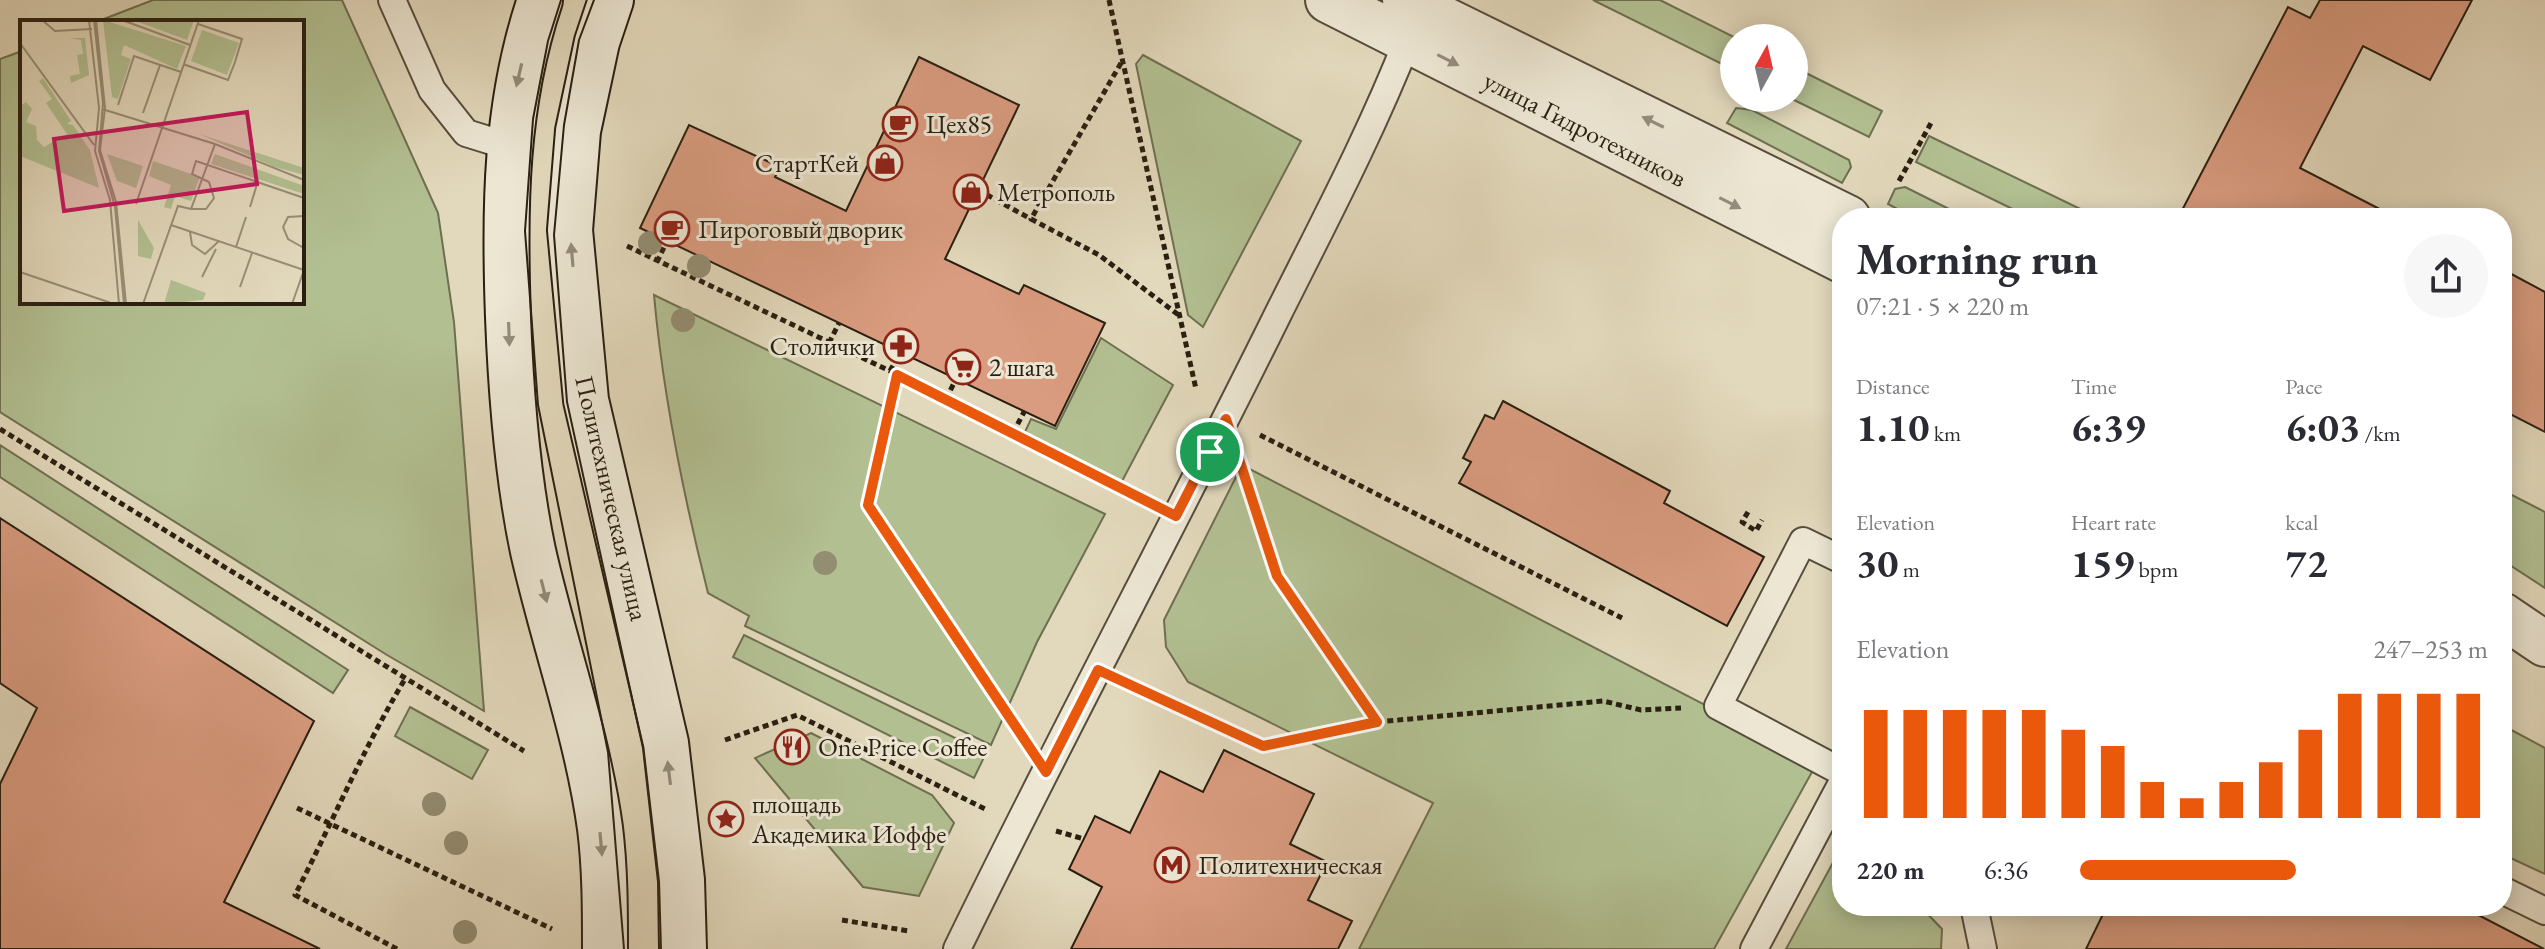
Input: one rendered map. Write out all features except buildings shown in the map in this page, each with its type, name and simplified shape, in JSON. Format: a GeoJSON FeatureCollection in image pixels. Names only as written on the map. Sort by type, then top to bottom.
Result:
{"type":"FeatureCollection","features":[{"type":"Feature","properties":{"kind":"main road"},"geometry":{"type":"LineString","coordinates":[[540,0],[516,89],[508,146],[505,223],[512,409],[533,550],[581,735],[600,827],[605,885],[605,949]]}},
{"type":"Feature","properties":{"kind":"main road","name":"Политехническая улица"},"geometry":{"type":"LineString","coordinates":[[611,0],[597,42],[578,131],[570,230],[586,400],[666,743],[682,880],[684,949]]}},
{"type":"Feature","properties":{"kind":"main road","name":"улица Гидротехников"},"geometry":{"type":"LineString","coordinates":[[1328,0],[1406,20],[1832,211]]}},
{"type":"Feature","properties":{"kind":"main road","name":"улица Гидротехников"},"geometry":{"type":"LineString","coordinates":[[1406,20],[1832,254]]}},
{"type":"Feature","properties":{"kind":"main road"},"geometry":{"type":"LineString","coordinates":[[2512,622],[2545,644]]}},
{"type":"Feature","properties":{"kind":"lane"},"geometry":{"type":"LineString","coordinates":[[392,0],[432,90],[466,133],[508,146]]}},
{"type":"Feature","properties":{"kind":"lane"},"geometry":{"type":"LineString","coordinates":[[957,949],[1210,452],[1384,100],[1406,20]]}},
{"type":"Feature","properties":{"kind":"lane"},"geometry":{"type":"LineString","coordinates":[[1832,555],[1803,541],[1718,706],[1832,767]]}},
{"type":"Feature","properties":{"kind":"lane"},"geometry":{"type":"LineString","coordinates":[[1754,949],[1832,802]]}},
{"type":"Feature","properties":{"kind":"lane"},"geometry":{"type":"LineString","coordinates":[[2512,895],[2545,911]]}},
{"type":"Feature","properties":{"kind":"lane"},"geometry":{"type":"LineString","coordinates":[[1976,916],[1983,949]]}},
{"type":"Feature","properties":{"kind":"path"},"geometry":{"type":"LineString","coordinates":[[1109,0],[1210,452]]}},
{"type":"Feature","properties":{"kind":"path"},"geometry":{"type":"LineString","coordinates":[[1031,219],[1121,62]]}},
{"type":"Feature","properties":{"kind":"path"},"geometry":{"type":"LineString","coordinates":[[1899,181],[1931,123]]}},
{"type":"Feature","properties":{"kind":"path"},"geometry":{"type":"LineString","coordinates":[[978,190],[1099,255],[1180,317]]}},
{"type":"Feature","properties":{"kind":"path"},"geometry":{"type":"LineString","coordinates":[[657,262],[667,241]]}},
{"type":"Feature","properties":{"kind":"path"},"geometry":{"type":"LineString","coordinates":[[627,246],[890,371],[1176,516]]}},
{"type":"Feature","properties":{"kind":"path"},"geometry":{"type":"LineString","coordinates":[[829,343],[839,323]]}},
{"type":"Feature","properties":{"kind":"path"},"geometry":{"type":"LineString","coordinates":[[890,371],[900,353]]}},
{"type":"Feature","properties":{"kind":"path"},"geometry":{"type":"LineString","coordinates":[[897,375],[868,505],[1046,772]]}},
{"type":"Feature","properties":{"kind":"path"},"geometry":{"type":"LineString","coordinates":[[946,399],[956,379]]}},
{"type":"Feature","properties":{"kind":"path"},"geometry":{"type":"LineString","coordinates":[[1013,433],[1024,412]]}},
{"type":"Feature","properties":{"kind":"path"},"geometry":{"type":"LineString","coordinates":[[1226,419],[1622,618]]}},
{"type":"Feature","properties":{"kind":"path"},"geometry":{"type":"LineString","coordinates":[[1226,419],[1277,576],[1377,722]]}},
{"type":"Feature","properties":{"kind":"path"},"geometry":{"type":"LineString","coordinates":[[0,429],[524,751]]}},
{"type":"Feature","properties":{"kind":"path"},"geometry":{"type":"LineString","coordinates":[[1748,512],[1742,522],[1756,531],[1762,520]]}},
{"type":"Feature","properties":{"kind":"path"},"geometry":{"type":"LineString","coordinates":[[1098,670],[1263,746],[1377,722],[1603,701],[1641,710],[1718,706]]}},
{"type":"Feature","properties":{"kind":"path"},"geometry":{"type":"LineString","coordinates":[[397,949],[295,895],[369,738],[405,679]]}},
{"type":"Feature","properties":{"kind":"path"},"geometry":{"type":"LineString","coordinates":[[725,740],[797,715],[968,803]]}},
{"type":"Feature","properties":{"kind":"path"},"geometry":{"type":"LineString","coordinates":[[297,808],[552,929]]}},
{"type":"Feature","properties":{"kind":"path"},"geometry":{"type":"LineString","coordinates":[[1043,827],[1084,839]]}},
{"type":"Feature","properties":{"kind":"path"},"geometry":{"type":"LineString","coordinates":[[842,920],[909,931]]}},
{"type":"Feature","properties":{"kind":"green space"},"geometry":{"type":"Polygon","coordinates":[[[153,0],[342,0],[438,213],[454,322],[484,711],[387,655],[0,412],[0,59],[20,52],[20,304],[304,304],[304,20],[101,20],[153,0]]]}},
{"type":"Feature","properties":{"kind":"green space"},"geometry":{"type":"Polygon","coordinates":[[[1593,0],[1660,0],[1720,30],[1720,63],[1593,0]]]}},
{"type":"Feature","properties":{"kind":"green space"},"geometry":{"type":"Polygon","coordinates":[[[1143,55],[1301,141],[1203,327],[1188,315],[1136,64],[1143,55]]]}},
{"type":"Feature","properties":{"kind":"green space"},"geometry":{"type":"Polygon","coordinates":[[[1808,74],[1882,111],[1869,137],[1808,107],[1808,74]]]}},
{"type":"Feature","properties":{"kind":"green space"},"geometry":{"type":"Polygon","coordinates":[[[1734,112],[1756,112],[1849,160],[1851,167],[1842,183],[1727,123],[1734,112]]]}},
{"type":"Feature","properties":{"kind":"green space"},"geometry":{"type":"Polygon","coordinates":[[[1929,136],[2078,208],[2010,208],[1916,162],[1929,136]]]}},
{"type":"Feature","properties":{"kind":"green space"},"geometry":{"type":"Polygon","coordinates":[[[1905,187],[1947,208],[1895,208],[1888,204],[1895,189],[1905,187]]]}},
{"type":"Feature","properties":{"kind":"green space"},"geometry":{"type":"Polygon","coordinates":[[[654,295],[1105,514],[1037,642],[991,745],[745,626],[749,616],[708,593],[675,445],[654,295]]]}},
{"type":"Feature","properties":{"kind":"green space"},"geometry":{"type":"Polygon","coordinates":[[[1101,338],[1173,385],[1120,485],[1024,434],[1031,419],[1056,429],[1101,338]]]}},
{"type":"Feature","properties":{"kind":"green space"},"geometry":{"type":"Polygon","coordinates":[[[0,445],[348,670],[333,693],[0,477],[0,445]]]}},
{"type":"Feature","properties":{"kind":"green space"},"geometry":{"type":"Polygon","coordinates":[[[1242,465],[1817,763],[1714,949],[1359,949],[1433,803],[1188,682],[1166,647],[1164,620],[1242,465]]]}},
{"type":"Feature","properties":{"kind":"green space"},"geometry":{"type":"Polygon","coordinates":[[[2512,495],[2545,512],[2545,588],[2512,567],[2512,495]]]}},
{"type":"Feature","properties":{"kind":"green space"},"geometry":{"type":"Polygon","coordinates":[[[744,635],[986,753],[974,778],[733,657],[744,635]]]}},
{"type":"Feature","properties":{"kind":"green space"},"geometry":{"type":"Polygon","coordinates":[[[410,707],[488,750],[472,779],[395,736],[410,707]]]}},
{"type":"Feature","properties":{"kind":"green space"},"geometry":{"type":"Polygon","coordinates":[[[2512,730],[2545,748],[2545,874],[2512,859],[2512,730]]]}},
{"type":"Feature","properties":{"kind":"green space"},"geometry":{"type":"Polygon","coordinates":[[[811,733],[932,795],[954,823],[919,896],[863,887],[755,758],[811,733]]]}},
{"type":"Feature","properties":{"kind":"green space"},"geometry":{"type":"Polygon","coordinates":[[[1832,864],[1832,916],[1930,916],[1942,929],[1941,949],[1786,949],[1832,864]]]}},
{"type":"Feature","properties":{"kind":"tram line"},"geometry":{"type":"LineString","coordinates":[[561,0],[548,41],[533,119],[525,231],[538,405],[608,752],[624,949]]}},
{"type":"Feature","properties":{"kind":"tram line"},"geometry":{"type":"LineString","coordinates":[[594,0],[579,40],[564,125],[554,235],[567,402],[643,748],[658,882],[659,949]]}},
{"type":"Feature","properties":{"kind":"place","name":"Цех85"},"geometry":{"type":"Point","coordinates":[900,124]}},
{"type":"Feature","properties":{"kind":"place","name":"СтартКей"},"geometry":{"type":"Point","coordinates":[885,163]}},
{"type":"Feature","properties":{"kind":"place","name":"Метрополь"},"geometry":{"type":"Point","coordinates":[971,192]}},
{"type":"Feature","properties":{"kind":"place","name":"Пироговый дворик"},"geometry":{"type":"Point","coordinates":[672,229]}},
{"type":"Feature","properties":{"kind":"place","name":"Столички"},"geometry":{"type":"Point","coordinates":[901,346]}},
{"type":"Feature","properties":{"kind":"place","name":"2 шага"},"geometry":{"type":"Point","coordinates":[963,367]}},
{"type":"Feature","properties":{"kind":"place","name":"One Price Coffee"},"geometry":{"type":"Point","coordinates":[792,747]}},
{"type":"Feature","properties":{"kind":"place","name":"площадь Академика Иоффе"},"geometry":{"type":"Point","coordinates":[726,819]}},
{"type":"Feature","properties":{"kind":"place","name":"Политехническая"},"geometry":{"type":"Point","coordinates":[1172,865]}},
{"type":"Feature","properties":{"kind":"route"},"geometry":{"type":"LineString","coordinates":[[897,375],[1176,516],[1210,452],[1226,419],[1277,576],[1377,722],[1263,746],[1098,670],[1046,772],[868,505],[897,375]]}}]}
